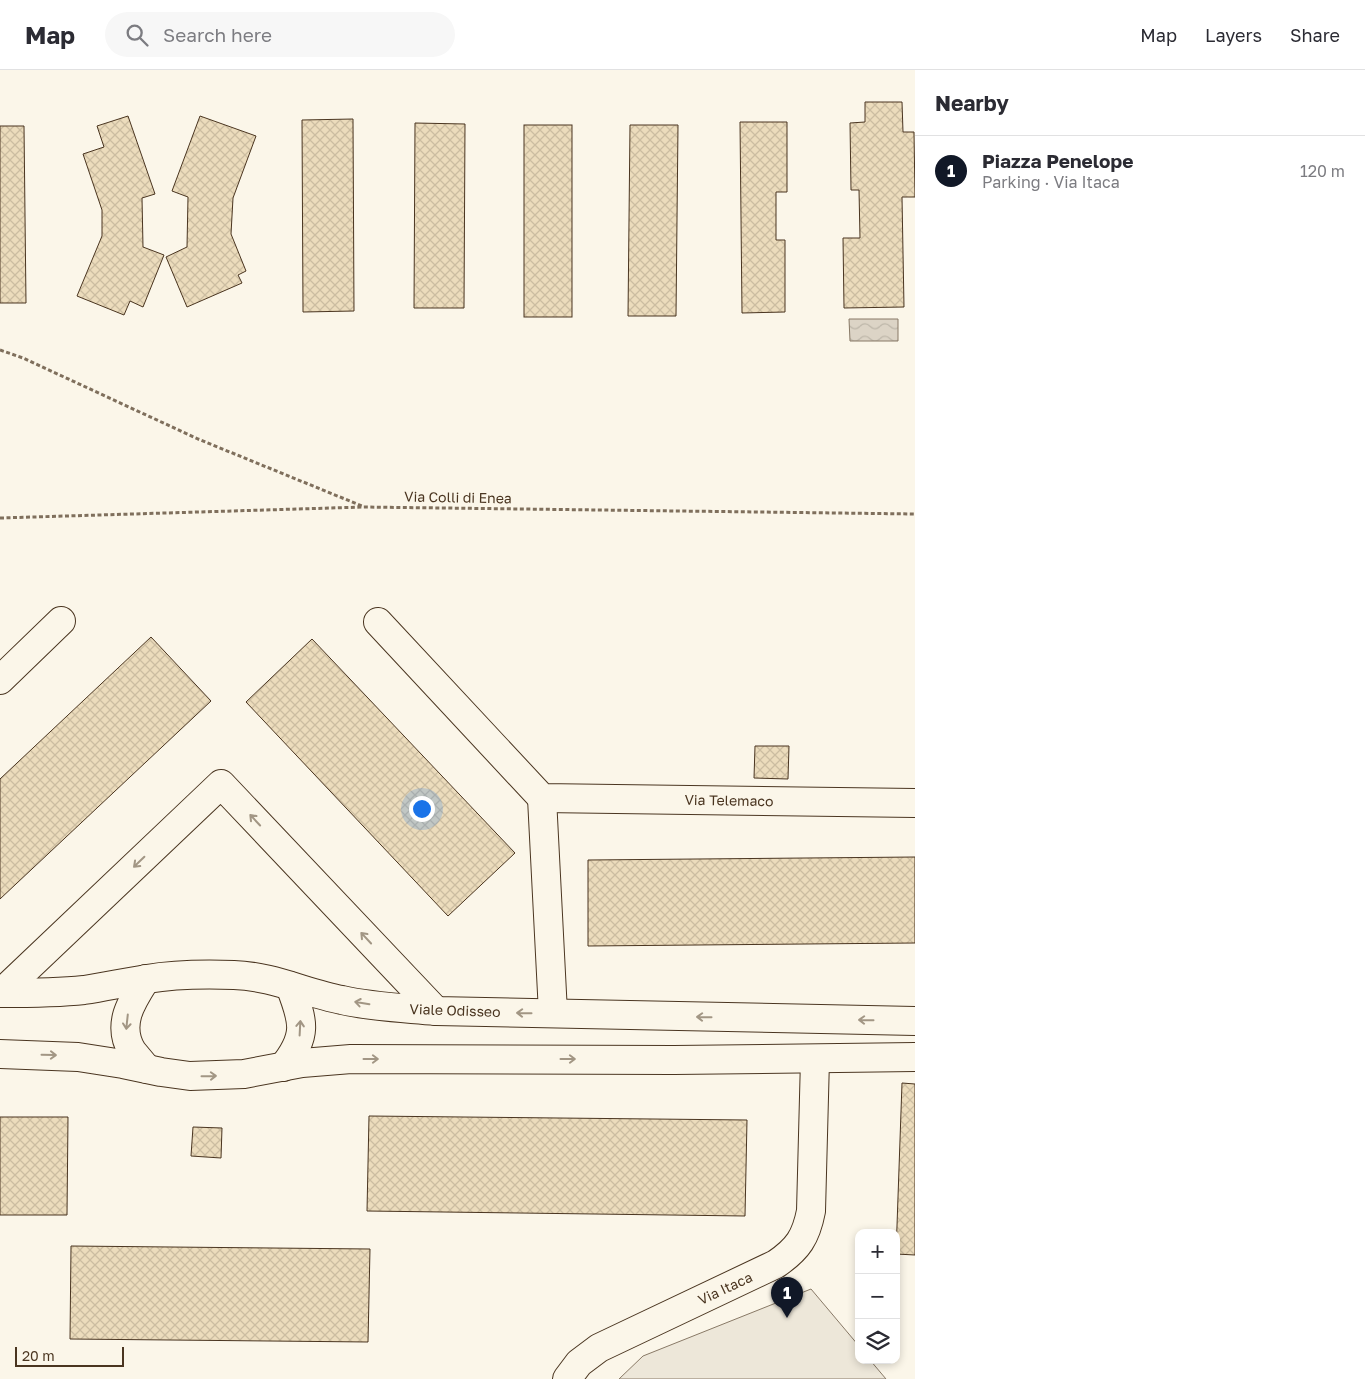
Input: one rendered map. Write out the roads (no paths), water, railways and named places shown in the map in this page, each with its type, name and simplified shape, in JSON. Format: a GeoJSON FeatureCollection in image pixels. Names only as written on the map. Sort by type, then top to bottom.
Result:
{"type":"FeatureCollection","features":[{"type":"Feature","properties":{"kind":"street"},"geometry":{"type":"LineString","coordinates":[[0,680],[61,621]]}},
{"type":"Feature","properties":{"kind":"street"},"geometry":{"type":"LineString","coordinates":[[378,622],[542,798],[553,1013]]}},
{"type":"Feature","properties":{"kind":"street"},"geometry":{"type":"LineString","coordinates":[[0,993],[221,784],[436,1011]]}},
{"type":"Feature","properties":{"kind":"street","name":"Via Telemaco"},"geometry":{"type":"LineString","coordinates":[[542,798],[915,803]]}},
{"type":"Feature","properties":{"kind":"street","name":"Viale Odisseo"},"geometry":{"type":"LineString","coordinates":[[0,993],[58,992],[100,988],[146,979],[182,975],[236,975],[262,978],[341,1000],[379,1006],[436,1011],[915,1021]]}},
{"type":"Feature","properties":{"kind":"street"},"geometry":{"type":"LineString","coordinates":[[146,979],[129,1009],[125,1024],[126,1038],[132,1050],[147,1069]]}},
{"type":"Feature","properties":{"kind":"street"},"geometry":{"type":"LineString","coordinates":[[283,1068],[299,1043],[302,1029],[301,1016],[290,986]]}},
{"type":"Feature","properties":{"kind":"street"},"geometry":{"type":"LineString","coordinates":[[0,1054],[78,1057],[173,1074],[205,1076],[244,1074],[302,1063],[351,1059],[815,1059],[915,1057]]}},
{"type":"Feature","properties":{"kind":"street","name":"Via Itaca"},"geometry":{"type":"LineString","coordinates":[[567,1379],[586,1356],[607,1343],[776,1264],[789,1256],[797,1248],[804,1236],[812,1211],[815,1059]]}},
{"type":"Feature","properties":{"kind":"water"},"geometry":{"type":"Polygon","coordinates":[[[849,319],[898,319],[898,341],[850,341],[849,319]]]}},
{"type":"Feature","properties":{"kind":"place","name":"Piazza Penelope"},"geometry":{"type":"Point","coordinates":[787,1318]}}]}
